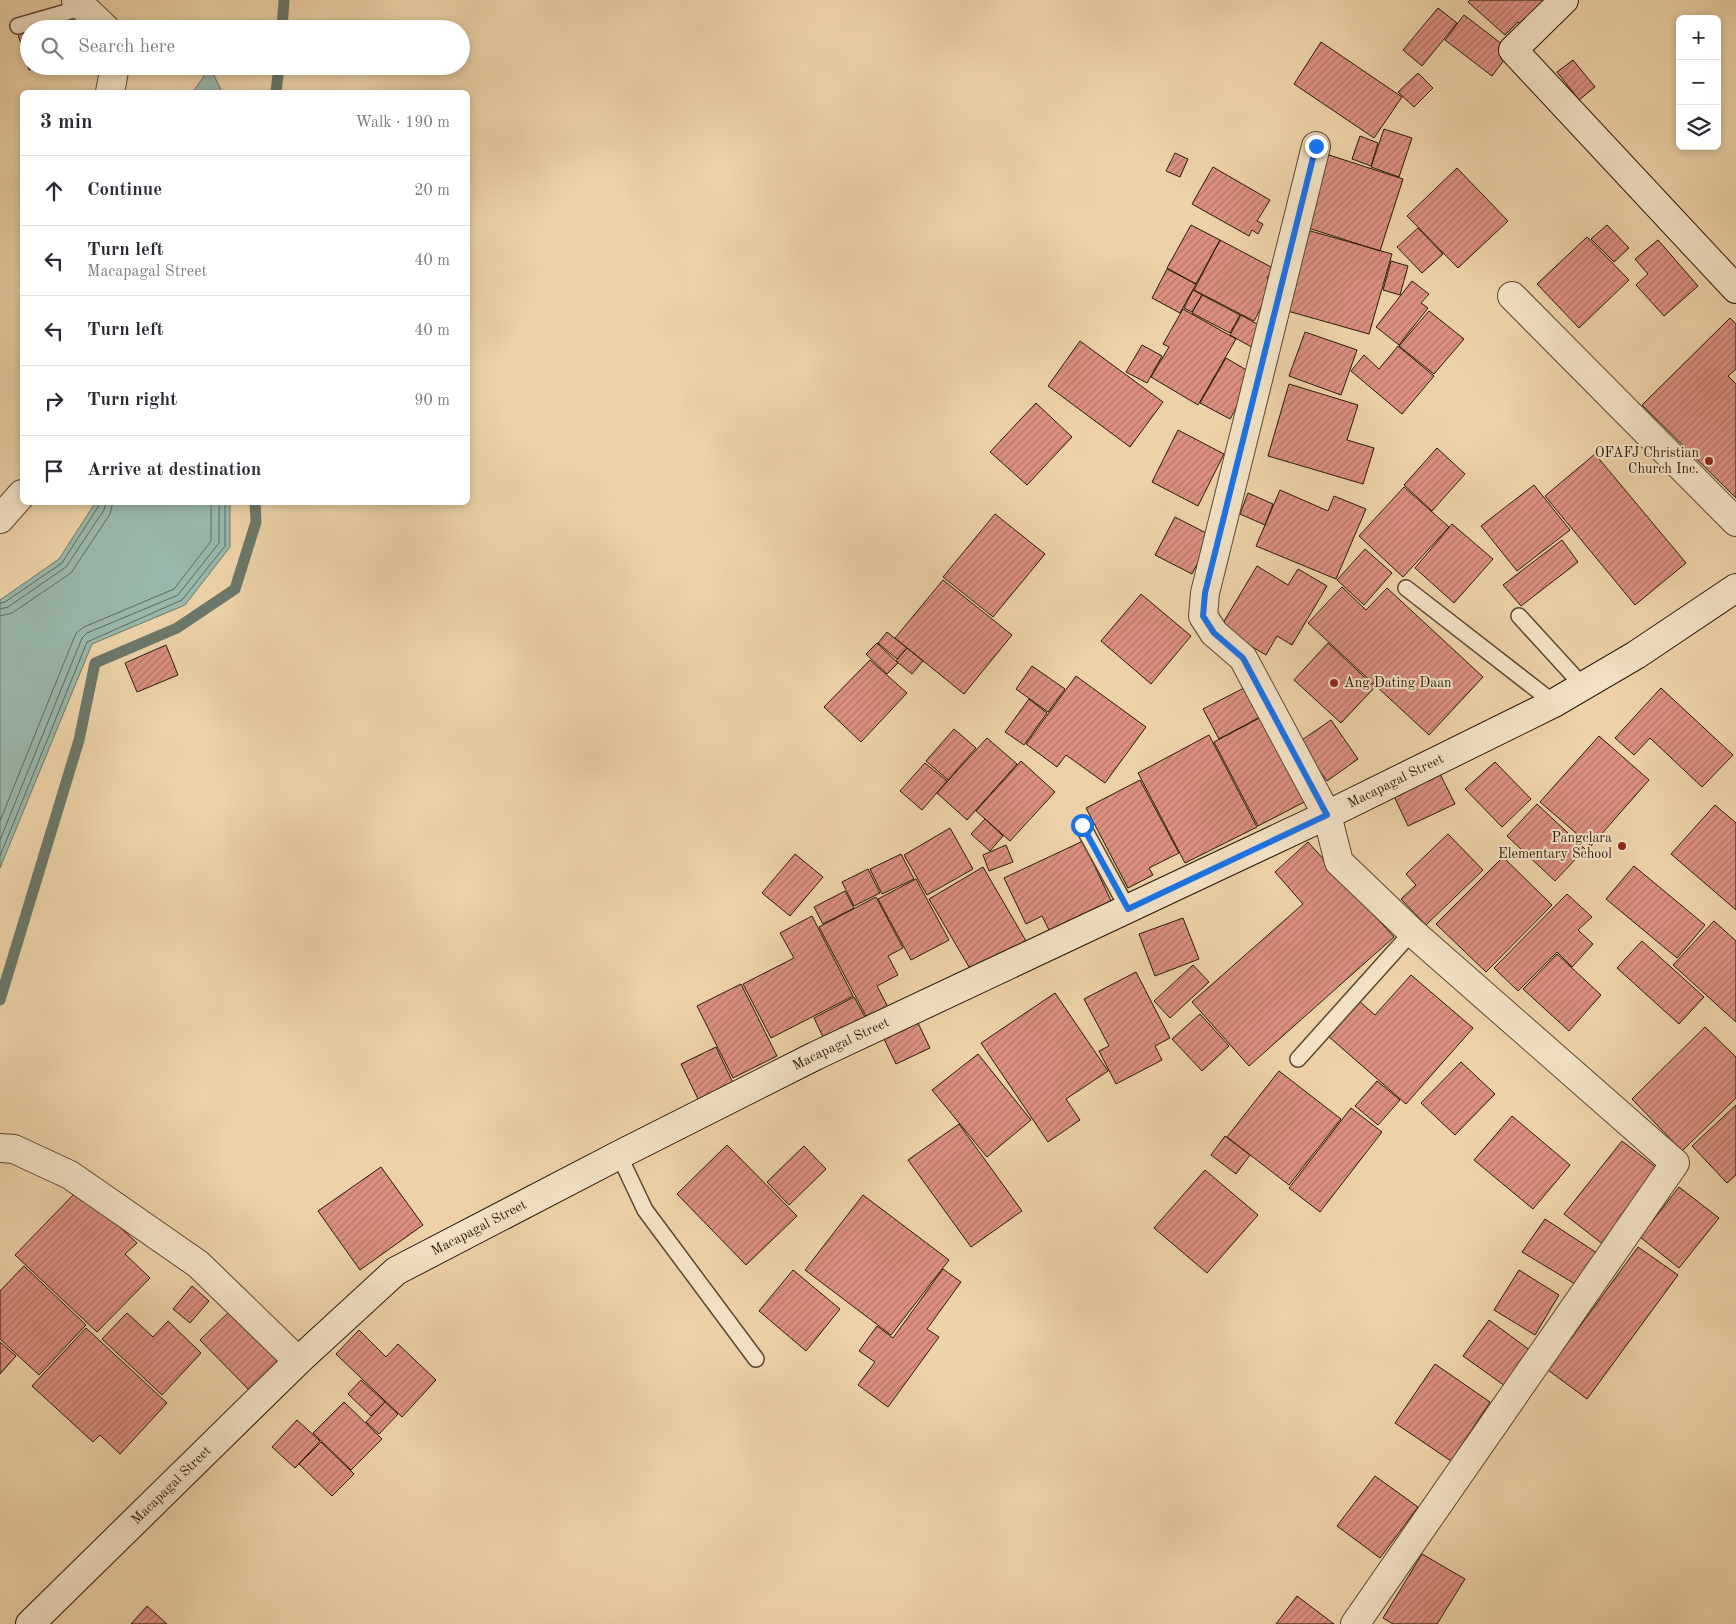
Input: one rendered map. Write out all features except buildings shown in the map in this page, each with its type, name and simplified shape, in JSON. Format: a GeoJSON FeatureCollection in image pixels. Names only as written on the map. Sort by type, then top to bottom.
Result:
{"type":"FeatureCollection","features":[{"type":"Feature","properties":{"kind":"street"},"geometry":{"type":"LineString","coordinates":[[1564,0],[1513,50],[1736,289]]}},
{"type":"Feature","properties":{"kind":"street"},"geometry":{"type":"LineString","coordinates":[[80,4],[97,20]]}},
{"type":"Feature","properties":{"kind":"street"},"geometry":{"type":"LineString","coordinates":[[110,90],[113,75]]}},
{"type":"Feature","properties":{"kind":"street"},"geometry":{"type":"LineString","coordinates":[[1316,146],[1205,593],[1203,616],[1214,633],[1243,658],[1327,815],[1339,862],[1412,932],[1675,1163],[1355,1624]]}},
{"type":"Feature","properties":{"kind":"street"},"geometry":{"type":"LineString","coordinates":[[1512,296],[1736,522]]}},
{"type":"Feature","properties":{"kind":"street"},"geometry":{"type":"LineString","coordinates":[[0,519],[20,496]]}},
{"type":"Feature","properties":{"kind":"street","name":"Macapagal Street"},"geometry":{"type":"LineString","coordinates":[[30,1624],[298,1361],[396,1271],[815,1056],[1327,815],[1554,703],[1636,655],[1736,588]]}},
{"type":"Feature","properties":{"kind":"street"},"geometry":{"type":"LineString","coordinates":[[0,1148],[14,1149],[70,1174],[198,1264],[298,1361]]}},
{"type":"Feature","properties":{"kind":"lane"},"geometry":{"type":"LineString","coordinates":[[35,20],[80,4]]}},
{"type":"Feature","properties":{"kind":"lane"},"geometry":{"type":"LineString","coordinates":[[1406,588],[1554,703]]}},
{"type":"Feature","properties":{"kind":"lane"},"geometry":{"type":"LineString","coordinates":[[1519,616],[1583,686]]}},
{"type":"Feature","properties":{"kind":"lane"},"geometry":{"type":"LineString","coordinates":[[1082,825],[1128,909]]}},
{"type":"Feature","properties":{"kind":"lane"},"geometry":{"type":"LineString","coordinates":[[1298,1059],[1412,932]]}},
{"type":"Feature","properties":{"kind":"lane"},"geometry":{"type":"LineString","coordinates":[[619,1155],[646,1210],[756,1359]]}},
{"type":"Feature","properties":{"kind":"water"},"geometry":{"type":"Polygon","coordinates":[[[205,75],[214,75],[221,90],[194,90],[205,75]]]}},
{"type":"Feature","properties":{"kind":"water"},"geometry":{"type":"Polygon","coordinates":[[[94,505],[230,505],[230,547],[185,605],[92,644],[0,868],[0,600],[59,559],[94,505]]]}},
{"type":"Feature","properties":{"kind":"waterway"},"geometry":{"type":"LineString","coordinates":[[283,20],[284,0]]}},
{"type":"Feature","properties":{"kind":"waterway"},"geometry":{"type":"LineString","coordinates":[[276,90],[278,75]]}},
{"type":"Feature","properties":{"kind":"waterway"},"geometry":{"type":"LineString","coordinates":[[0,1000],[79,740],[95,663],[177,628],[235,589],[256,522],[255,505]]}},
{"type":"Feature","properties":{"kind":"place","name":"OFAFJ Christian Church Inc."},"geometry":{"type":"Point","coordinates":[1709,461]}},
{"type":"Feature","properties":{"kind":"place","name":"Ang Dating Daan"},"geometry":{"type":"Point","coordinates":[1334,683]}},
{"type":"Feature","properties":{"kind":"place","name":"Pangclara Elementary School"},"geometry":{"type":"Point","coordinates":[1622,846]}},
{"type":"Feature","properties":{"kind":"route"},"geometry":{"type":"LineString","coordinates":[[1082,825],[1128,909],[1327,815],[1243,658],[1214,633],[1203,616],[1205,593],[1316,146]]}}]}
